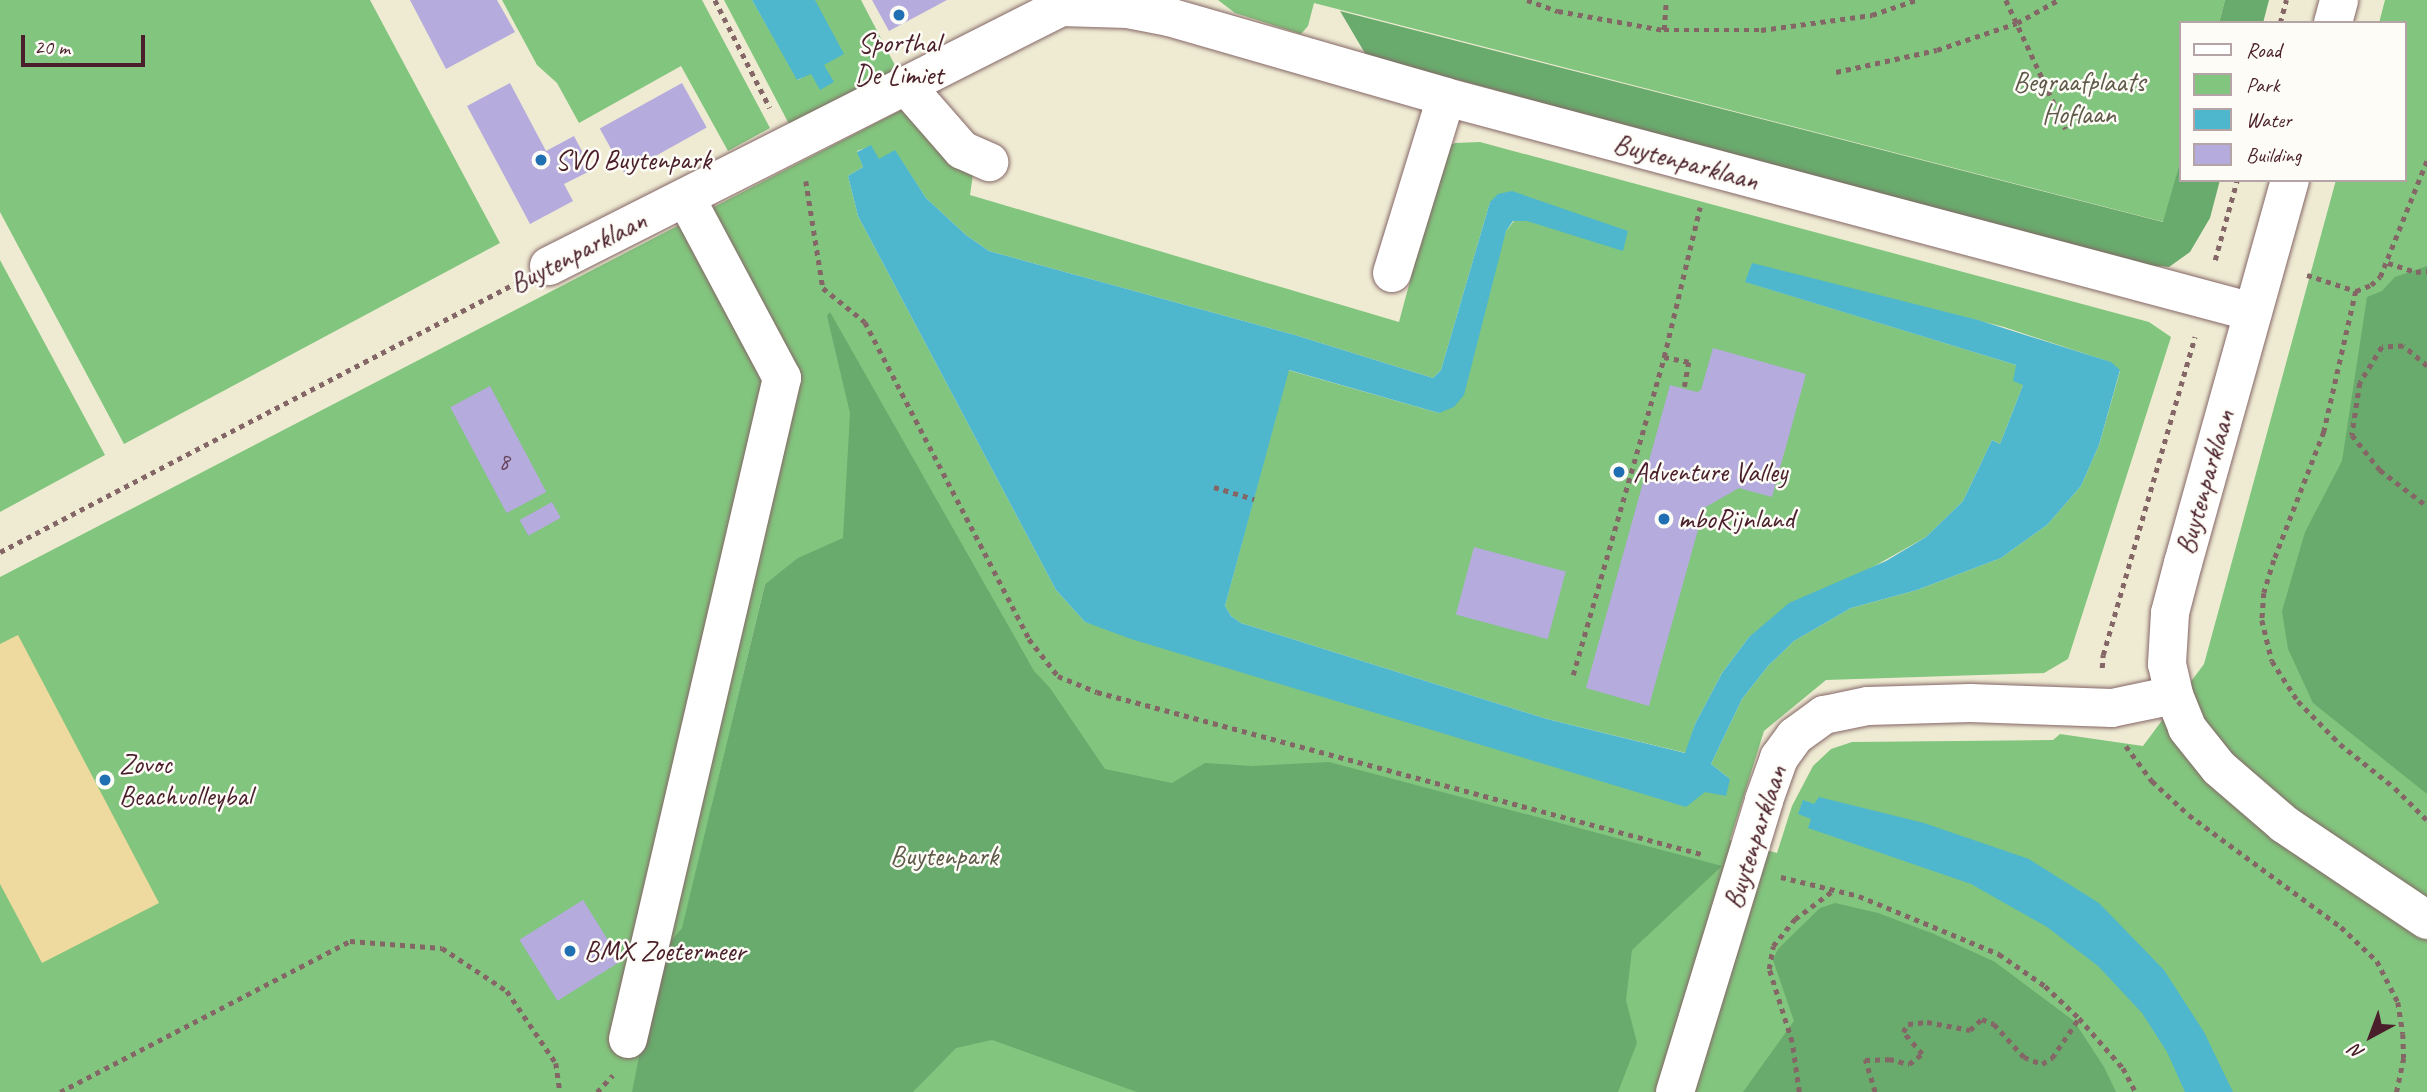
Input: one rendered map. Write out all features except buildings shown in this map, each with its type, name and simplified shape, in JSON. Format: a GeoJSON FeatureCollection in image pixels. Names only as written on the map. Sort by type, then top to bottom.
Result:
{"type":"FeatureCollection","features":[{"type":"Feature","properties":{"kind":"street"},"geometry":{"type":"LineString","coordinates":[[2334,21],[2339,0]]}},
{"type":"Feature","properties":{"kind":"street","name":"Buytenparklaan"},"geometry":{"type":"LineString","coordinates":[[549,266],[1061,7],[1172,8],[1446,97],[2253,312]]}},
{"type":"Feature","properties":{"kind":"street"},"geometry":{"type":"LineString","coordinates":[[907,87],[962,150],[989,162]]}},
{"type":"Feature","properties":{"kind":"street"},"geometry":{"type":"LineString","coordinates":[[1392,274],[1446,97]]}},
{"type":"Feature","properties":{"kind":"street","name":"Buytenparklaan"},"geometry":{"type":"LineString","coordinates":[[2289,182],[2170,613],[2166,664],[2187,728],[2202,750],[2244,792],[2284,824],[2427,920]]}},
{"type":"Feature","properties":{"kind":"street"},"geometry":{"type":"LineString","coordinates":[[628,1039],[782,378],[686,198]]}},
{"type":"Feature","properties":{"kind":"street","name":"Buytenparklaan"},"geometry":{"type":"LineString","coordinates":[[1675,1092],[1779,758],[1795,736],[1824,715],[1868,706],[1970,702],[2112,708],[2174,695]]}},
{"type":"Feature","properties":{"kind":"path"},"geometry":{"type":"LineString","coordinates":[[715,0],[789,146],[804,167],[823,288],[865,322],[1030,639],[1058,676],[1097,692],[1832,892],[1859,896],[1999,954],[2045,986],[2079,1018],[2123,1068],[2136,1092]]}},
{"type":"Feature","properties":{"kind":"path"},"geometry":{"type":"LineString","coordinates":[[1527,0],[1558,11],[1664,30],[1762,30],[1872,15],[1916,0]]}},
{"type":"Feature","properties":{"kind":"path"},"geometry":{"type":"LineString","coordinates":[[1664,30],[1666,0]]}},
{"type":"Feature","properties":{"kind":"path"},"geometry":{"type":"LineString","coordinates":[[2006,0],[2066,129]]}},
{"type":"Feature","properties":{"kind":"path"},"geometry":{"type":"LineString","coordinates":[[1836,72],[1937,50],[2017,23],[2058,0]]}},
{"type":"Feature","properties":{"kind":"path"},"geometry":{"type":"LineString","coordinates":[[2281,21],[2286,0]]}},
{"type":"Feature","properties":{"kind":"path"},"geometry":{"type":"LineString","coordinates":[[2427,160],[2388,263],[2380,277],[2371,285],[2356,291],[2324,432],[2274,560],[2264,593],[2262,620],[2272,661],[2298,701],[2340,744],[2395,788],[2427,820]]}},
{"type":"Feature","properties":{"kind":"path"},"geometry":{"type":"LineString","coordinates":[[1573,675],[1664,357],[1710,169]]}},
{"type":"Feature","properties":{"kind":"path","name":"Buytenparklaan"},"geometry":{"type":"LineString","coordinates":[[2236,182],[2206,299],[2103,655],[2102,674],[2128,750],[2152,781],[2189,815],[2341,927],[2377,961],[2398,1002],[2403,1034],[2404,1058],[2397,1092]]}},
{"type":"Feature","properties":{"kind":"path"},"geometry":{"type":"LineString","coordinates":[[2388,263],[2416,272],[2427,271]]}},
{"type":"Feature","properties":{"kind":"path","name":"Buytenparklaan"},"geometry":{"type":"LineString","coordinates":[[0,552],[549,266]]}},
{"type":"Feature","properties":{"kind":"path"},"geometry":{"type":"LineString","coordinates":[[2427,366],[2403,345],[2382,347],[2360,383],[2352,435],[2381,470],[2427,506]]}},
{"type":"Feature","properties":{"kind":"path"},"geometry":{"type":"LineString","coordinates":[[1664,357],[1689,362],[1684,389]]}},
{"type":"Feature","properties":{"kind":"path"},"geometry":{"type":"LineString","coordinates":[[1214,486],[1254,499]]}},
{"type":"Feature","properties":{"kind":"path"},"geometry":{"type":"LineString","coordinates":[[1799,1092],[1792,1042],[1769,969],[1773,946],[1795,919],[1832,892]]}},
{"type":"Feature","properties":{"kind":"path"},"geometry":{"type":"LineString","coordinates":[[60,1092],[350,941],[442,948],[507,991],[556,1063],[561,1092]]}},
{"type":"Feature","properties":{"kind":"path"},"geometry":{"type":"LineString","coordinates":[[1875,1092],[1865,1060],[1889,1059],[1909,1064],[1922,1054],[1903,1032],[1908,1024],[1927,1022],[1970,1030],[1982,1019],[1994,1024],[2024,1057],[2042,1064],[2052,1058],[2079,1018]]}},
{"type":"Feature","properties":{"kind":"green space"},"geometry":{"type":"Polygon","coordinates":[[[0,0],[370,0],[500,243],[124,444],[0,212],[0,0]]]}},
{"type":"Feature","properties":{"kind":"green space"},"geometry":{"type":"Polygon","coordinates":[[[502,0],[702,0],[770,128],[728,151],[681,66],[579,123],[557,83],[537,65],[502,0]]]}},
{"type":"Feature","properties":{"kind":"green space"},"geometry":{"type":"Polygon","coordinates":[[[724,0],[752,0],[798,80],[823,65],[815,0],[861,0],[899,73],[790,126],[724,0]]]}},
{"type":"Feature","properties":{"kind":"green space","name":"Begraafplaats Hoflaan"},"geometry":{"type":"Polygon","coordinates":[[[1218,0],[2225,0],[2220,21],[2178,21],[2178,170],[2164,222],[1314,3],[1308,26],[1301,34],[1235,13],[1218,0]]]}},
{"type":"Feature","properties":{"kind":"green space"},"geometry":{"type":"Polygon","coordinates":[[[2225,0],[2269,0],[2264,21],[2220,21],[2225,0]]]}},
{"type":"Feature","properties":{"kind":"green space","name":"Buytenpark"},"geometry":{"type":"Polygon","coordinates":[[[2385,0],[2427,0],[2427,1092],[0,1092],[0,577],[905,108],[973,174],[970,195],[1399,322],[1446,147],[1455,143],[1480,142],[2149,322],[2171,337],[2068,659],[2044,673],[1826,680],[1764,731],[1730,840],[1777,853],[1792,806],[1813,766],[1831,749],[1852,742],[2053,740],[2060,734],[2143,746],[2204,664],[2335,182],[2406,182],[2406,21],[2380,21],[2385,0]],[[871,146],[857,151],[863,167],[848,176],[858,216],[1056,590],[1085,622],[1705,791],[1730,779],[1711,764],[1742,699],[1768,666],[1794,641],[1851,608],[1917,590],[2001,558],[2047,525],[2081,486],[2099,445],[2120,371],[2110,362],[2004,327],[1752,264],[1746,282],[2016,365],[2023,385],[2000,444],[1992,440],[1963,501],[1926,537],[1749,637],[1722,673],[1695,724],[1686,753],[1547,719],[1241,623],[1231,616],[1225,606],[1288,370],[1439,413],[1506,231],[1514,221],[1527,221],[1490,202],[1441,370],[1433,378],[1295,335],[989,251],[966,235],[926,198],[895,151],[879,160],[871,146]],[[781,572],[765,584],[711,809],[781,572]]]}},
{"type":"Feature","properties":{"kind":"green space"},"geometry":{"type":"Polygon","coordinates":[[[1340,11],[2163,222],[2178,169],[2178,182],[2219,182],[2210,218],[2190,252],[2169,267],[2133,264],[1366,55],[1340,11]]]}},
{"type":"Feature","properties":{"kind":"green space"},"geometry":{"type":"Polygon","coordinates":[[[0,260],[105,455],[0,512],[0,260]]]}},
{"type":"Feature","properties":{"kind":"green space"},"geometry":{"type":"Polygon","coordinates":[[[2427,266],[2427,794],[2313,703],[2288,649],[2282,611],[2305,532],[2342,461],[2367,297],[2382,291],[2395,277],[2427,266]]]}},
{"type":"Feature","properties":{"kind":"green space","name":"Buytenpark"},"geometry":{"type":"Polygon","coordinates":[[[830,312],[1034,671],[1050,688],[1105,769],[1172,783],[1205,763],[1252,766],[1329,762],[1722,866],[1632,950],[1626,1000],[1637,1043],[1618,1092],[1137,1092],[992,1040],[956,1048],[913,1092],[632,1092],[648,1011],[669,944],[682,928],[765,584],[798,558],[843,538],[850,413],[827,316],[830,312]]]}},
{"type":"Feature","properties":{"kind":"green space"},"geometry":{"type":"Polygon","coordinates":[[[1835,903],[1878,913],[1934,934],[1995,962],[2074,1021],[2104,1067],[2116,1092],[1743,1092],[1794,1021],[1773,960],[1778,949],[1820,908],[1835,903]]]}},
{"type":"Feature","properties":{"kind":"sand"},"geometry":{"type":"Polygon","coordinates":[[[18,635],[159,903],[42,963],[0,884],[0,644],[18,635]]]}},
{"type":"Feature","properties":{"kind":"water"},"geometry":{"type":"Polygon","coordinates":[[[752,0],[815,0],[844,54],[824,65],[834,82],[820,90],[811,74],[797,80],[752,0]]]}},
{"type":"Feature","properties":{"kind":"water"},"geometry":{"type":"Polygon","coordinates":[[[871,145],[879,159],[895,150],[926,198],[966,235],[989,251],[1295,335],[1433,378],[1441,370],[1490,202],[1498,194],[1512,191],[1628,231],[1623,251],[1527,221],[1513,221],[1506,231],[1464,395],[1454,407],[1439,413],[1289,370],[1225,606],[1231,616],[1241,623],[1547,719],[1685,753],[1695,724],[1722,673],[1749,637],[1789,603],[1886,561],[1926,537],[1963,501],[1992,440],[2000,444],[2023,385],[2013,381],[2016,365],[1745,282],[1752,263],[1978,320],[2111,362],[2120,370],[2099,445],[2081,486],[2047,525],[2001,558],[1917,590],[1851,608],[1794,641],[1768,666],[1742,699],[1711,764],[1730,779],[1726,796],[1705,792],[1686,807],[1131,639],[1085,622],[1056,590],[858,216],[848,176],[863,167],[857,152],[871,145]]]}},
{"type":"Feature","properties":{"kind":"water"},"geometry":{"type":"Polygon","coordinates":[[[1819,797],[1924,823],[2029,859],[2099,903],[2164,970],[2204,1032],[2233,1092],[2185,1092],[2167,1052],[2142,1013],[2098,966],[2047,927],[1971,884],[1808,828],[1811,819],[1798,814],[1803,800],[1814,804],[1819,797]]]}},
{"type":"Feature","properties":{"kind":"place","name":"Sporthal De Limiet"},"geometry":{"type":"Point","coordinates":[899,15]}},
{"type":"Feature","properties":{"kind":"place","name":"SVO Buytenpark"},"geometry":{"type":"Point","coordinates":[541,160]}},
{"type":"Feature","properties":{"kind":"place","name":"Adventure Valley"},"geometry":{"type":"Point","coordinates":[1619,472]}},
{"type":"Feature","properties":{"kind":"place","name":"mboRijnland"},"geometry":{"type":"Point","coordinates":[1664,519]}},
{"type":"Feature","properties":{"kind":"place","name":"Zovoc Beachvolleybal"},"geometry":{"type":"Point","coordinates":[105,780]}},
{"type":"Feature","properties":{"kind":"place","name":"BMX Zoetermeer"},"geometry":{"type":"Point","coordinates":[570,951]}}]}
